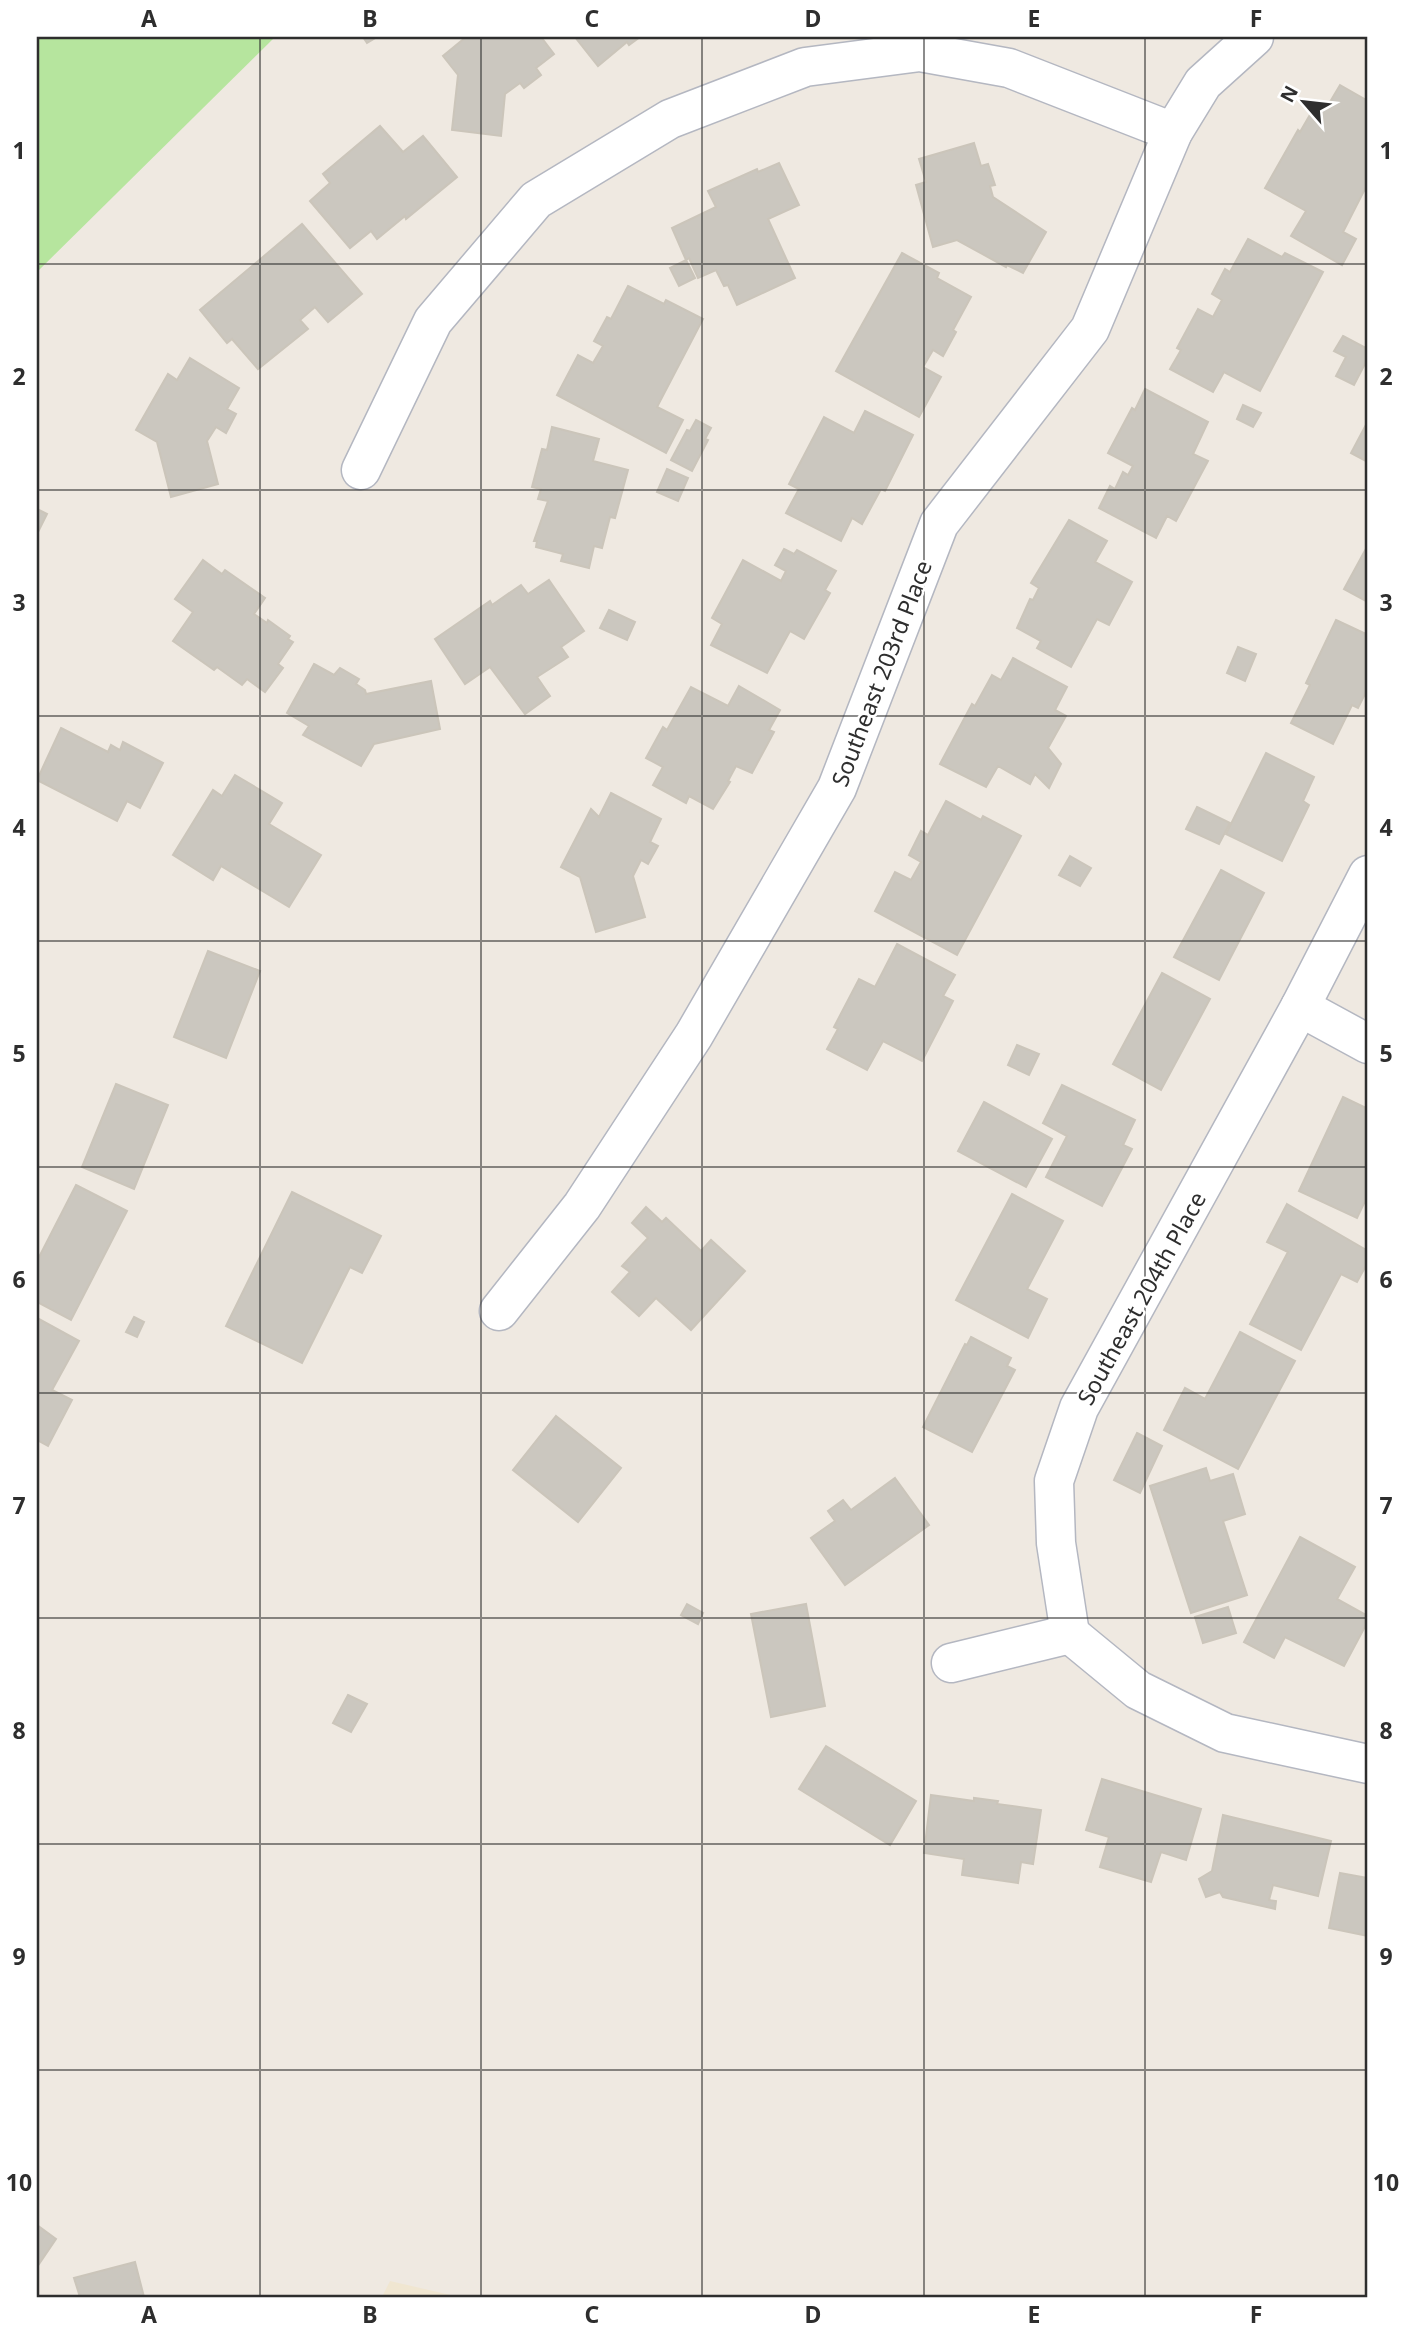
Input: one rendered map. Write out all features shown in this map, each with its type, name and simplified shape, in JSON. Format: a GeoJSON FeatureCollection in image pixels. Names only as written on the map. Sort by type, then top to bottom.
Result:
{"type":"FeatureCollection","features":[{"type":"Feature","properties":{"kind":"street","name":"Southeast 203rd Place"},"geometry":{"type":"LineString","coordinates":[[499,1311],[582,1206],[694,1035],[837,789],[939,524],[1090,329],[1173,132],[1203,83],[1254,37]]}},
{"type":"Feature","properties":{"kind":"street"},"geometry":{"type":"LineString","coordinates":[[360,470],[433,321],[536,200],[670,119],[805,67],[920,52],[1009,68],[1173,132]]}},
{"type":"Feature","properties":{"kind":"street","name":"Southeast 204th Place"},"geometry":{"type":"LineString","coordinates":[[1070,1634],[1056,1543],[1054,1482],[1079,1408],[1300,1007],[1368,875]]}},
{"type":"Feature","properties":{"kind":"street"},"geometry":{"type":"LineString","coordinates":[[1300,1007],[1368,1044]]}},
{"type":"Feature","properties":{"kind":"street"},"geometry":{"type":"LineString","coordinates":[[951,1663],[1070,1634],[1138,1690],[1225,1733],[1368,1764]]}},
{"type":"Feature","properties":{"kind":"shaded area"},"geometry":{"type":"Polygon","coordinates":[[[390,2281],[459,2297],[382,2297],[390,2281]]]}},
{"type":"Feature","properties":{"kind":"green space"},"geometry":{"type":"Polygon","coordinates":[[[37,37],[275,37],[37,272],[37,37]]]}},
{"type":"Feature","properties":{"kind":"building"},"geometry":{"type":"Polygon","coordinates":[[[363,37],[377,37],[367,43],[363,37]]]}},
{"type":"Feature","properties":{"kind":"building"},"geometry":{"type":"Polygon","coordinates":[[[466,37],[541,37],[554,54],[536,68],[541,75],[524,88],[520,83],[505,94],[501,136],[452,130],[458,75],[443,56],[466,37]]]}},
{"type":"Feature","properties":{"kind":"building"},"geometry":{"type":"Polygon","coordinates":[[[575,37],[640,37],[629,45],[627,42],[598,66],[575,37]]]}},
{"type":"Feature","properties":{"kind":"building"},"geometry":{"type":"Polygon","coordinates":[[[1340,85],[1368,101],[1368,183],[1343,232],[1356,239],[1342,265],[1291,236],[1306,211],[1265,188],[1318,101],[1327,107],[1340,85]]]}},
{"type":"Feature","properties":{"kind":"building"},"geometry":{"type":"Polygon","coordinates":[[[380,126],[403,152],[423,136],[457,177],[377,239],[371,231],[350,248],[310,201],[330,183],[323,174],[380,126]]]}},
{"type":"Feature","properties":{"kind":"building"},"geometry":{"type":"Polygon","coordinates":[[[974,143],[981,166],[988,164],[995,185],[990,186],[993,197],[1046,232],[1023,273],[1007,265],[1006,267],[957,240],[933,247],[916,185],[926,182],[919,159],[974,143]]]}},
{"type":"Feature","properties":{"kind":"building"},"geometry":{"type":"Polygon","coordinates":[[[779,163],[799,205],[768,219],[795,278],[737,305],[728,285],[724,286],[716,270],[698,278],[689,258],[686,260],[672,228],[716,207],[708,191],[757,169],[758,172],[779,163]]]}},
{"type":"Feature","properties":{"kind":"building"},"geometry":{"type":"Polygon","coordinates":[[[302,224],[362,294],[328,322],[315,307],[300,320],[308,329],[258,369],[232,339],[227,343],[200,310],[302,224]]]}},
{"type":"Feature","properties":{"kind":"building"},"geometry":{"type":"Polygon","coordinates":[[[1248,239],[1282,257],[1285,253],[1323,272],[1260,391],[1224,372],[1213,392],[1170,369],[1181,350],[1177,348],[1198,309],[1213,317],[1222,300],[1212,294],[1225,269],[1230,272],[1248,239]]]}},
{"type":"Feature","properties":{"kind":"building"},"geometry":{"type":"Polygon","coordinates":[[[902,253],[939,273],[937,278],[971,297],[953,330],[956,332],[943,356],[933,350],[923,367],[941,377],[919,417],[836,371],[902,253]]]}},
{"type":"Feature","properties":{"kind":"building"},"geometry":{"type":"Polygon","coordinates":[[[686,260],[695,278],[679,286],[670,268],[686,260]]]}},
{"type":"Feature","properties":{"kind":"building"},"geometry":{"type":"Polygon","coordinates":[[[628,286],[664,304],[666,300],[703,319],[657,407],[683,420],[666,453],[557,395],[578,355],[593,363],[603,346],[594,341],[607,317],[611,319],[628,286]]]}},
{"type":"Feature","properties":{"kind":"building"},"geometry":{"type":"Polygon","coordinates":[[[1343,336],[1368,349],[1368,358],[1354,385],[1336,376],[1346,357],[1334,351],[1343,336]]]}},
{"type":"Feature","properties":{"kind":"building"},"geometry":{"type":"Polygon","coordinates":[[[190,358],[239,388],[227,409],[236,414],[226,433],[216,427],[207,441],[218,484],[171,497],[157,442],[136,430],[168,374],[177,380],[190,358]]]}},
{"type":"Feature","properties":{"kind":"building"},"geometry":{"type":"Polygon","coordinates":[[[1145,389],[1208,422],[1193,454],[1208,461],[1176,521],[1167,516],[1156,538],[1099,508],[1110,486],[1115,489],[1123,472],[1128,475],[1133,466],[1108,453],[1145,389]]]}},
{"type":"Feature","properties":{"kind":"building"},"geometry":{"type":"Polygon","coordinates":[[[1243,405],[1261,413],[1253,427],[1237,419],[1243,405]]]}},
{"type":"Feature","properties":{"kind":"building"},"geometry":{"type":"Polygon","coordinates":[[[865,411],[913,435],[885,491],[881,489],[862,524],[852,518],[841,541],[786,513],[799,489],[789,484],[824,417],[854,433],[865,411]]]}},
{"type":"Feature","properties":{"kind":"building"},"geometry":{"type":"Polygon","coordinates":[[[696,420],[711,428],[705,439],[708,440],[692,471],[671,460],[687,430],[690,431],[696,420]]]}},
{"type":"Feature","properties":{"kind":"building"},"geometry":{"type":"Polygon","coordinates":[[[1368,421],[1368,462],[1351,453],[1368,421]]]}},
{"type":"Feature","properties":{"kind":"building"},"geometry":{"type":"Polygon","coordinates":[[[552,427],[599,439],[593,461],[628,470],[615,518],[610,517],[602,548],[594,546],[589,568],[561,561],[563,554],[536,547],[537,541],[534,541],[548,501],[538,499],[541,489],[532,487],[542,449],[547,450],[552,427]]]}},
{"type":"Feature","properties":{"kind":"building"},"geometry":{"type":"Polygon","coordinates":[[[667,469],[688,478],[678,501],[657,492],[667,469]]]}},
{"type":"Feature","properties":{"kind":"building"},"geometry":{"type":"Polygon","coordinates":[[[37,509],[47,514],[37,534],[37,509]]]}},
{"type":"Feature","properties":{"kind":"building"},"geometry":{"type":"Polygon","coordinates":[[[1069,520],[1107,541],[1095,562],[1132,582],[1109,625],[1097,619],[1071,667],[1037,648],[1041,641],[1017,628],[1030,599],[1033,600],[1039,588],[1031,583],[1069,520]]]}},
{"type":"Feature","properties":{"kind":"building"},"geometry":{"type":"Polygon","coordinates":[[[1368,545],[1368,602],[1344,589],[1368,545]]]}},
{"type":"Feature","properties":{"kind":"building"},"geometry":{"type":"Polygon","coordinates":[[[784,549],[794,554],[797,550],[836,571],[825,590],[830,593],[804,639],[790,631],[767,673],[711,645],[722,624],[712,618],[743,560],[781,581],[786,571],[775,565],[784,549]]]}},
{"type":"Feature","properties":{"kind":"building"},"geometry":{"type":"Polygon","coordinates":[[[203,560],[222,574],[225,570],[265,598],[254,614],[267,623],[268,620],[290,636],[288,639],[293,642],[278,664],[283,668],[265,692],[247,679],[242,685],[217,667],[214,670],[173,641],[193,612],[175,599],[203,560]]]}},
{"type":"Feature","properties":{"kind":"building"},"geometry":{"type":"Polygon","coordinates":[[[549,580],[584,631],[561,647],[568,657],[537,677],[550,696],[525,714],[490,667],[465,684],[435,639],[490,601],[492,605],[521,585],[528,594],[549,580]]]}},
{"type":"Feature","properties":{"kind":"building"},"geometry":{"type":"Polygon","coordinates":[[[609,610],[635,622],[627,640],[600,628],[609,610]]]}},
{"type":"Feature","properties":{"kind":"building"},"geometry":{"type":"Polygon","coordinates":[[[1336,620],[1368,635],[1368,688],[1358,708],[1352,705],[1333,744],[1291,723],[1310,685],[1306,683],[1336,620]]]}},
{"type":"Feature","properties":{"kind":"building"},"geometry":{"type":"Polygon","coordinates":[[[1238,647],[1256,654],[1245,681],[1227,673],[1238,647]]]}},
{"type":"Feature","properties":{"kind":"building"},"geometry":{"type":"Polygon","coordinates":[[[1013,658],[1067,687],[1055,710],[1066,716],[1048,748],[1061,764],[1049,788],[1035,774],[1030,784],[998,766],[986,787],[940,764],[972,704],[975,706],[992,675],[1001,680],[1013,658]]]}},
{"type":"Feature","properties":{"kind":"building"},"geometry":{"type":"Polygon","coordinates":[[[314,664],[334,675],[340,668],[359,679],[356,684],[365,690],[366,694],[431,681],[440,729],[374,744],[361,766],[303,735],[309,726],[287,713],[314,664]]]}},
{"type":"Feature","properties":{"kind":"building"},"geometry":{"type":"Polygon","coordinates":[[[739,686],[780,710],[769,730],[774,732],[752,773],[736,766],[728,781],[730,782],[713,809],[689,796],[686,803],[653,785],[663,767],[646,758],[663,727],[667,730],[691,687],[728,706],[739,686]]]}},
{"type":"Feature","properties":{"kind":"building"},"geometry":{"type":"Polygon","coordinates":[[[61,728],[108,752],[111,745],[120,750],[123,742],[163,763],[140,808],[127,801],[117,821],[37,780],[61,728]]]}},
{"type":"Feature","properties":{"kind":"building"},"geometry":{"type":"Polygon","coordinates":[[[1266,753],[1314,777],[1303,801],[1309,805],[1282,861],[1226,834],[1266,753]]]}},
{"type":"Feature","properties":{"kind":"building"},"geometry":{"type":"Polygon","coordinates":[[[235,775],[282,803],[269,824],[321,855],[289,907],[221,866],[213,880],[173,855],[213,790],[222,796],[235,775]]]}},
{"type":"Feature","properties":{"kind":"building"},"geometry":{"type":"Polygon","coordinates":[[[611,793],[661,819],[650,842],[658,846],[648,864],[641,860],[633,876],[645,917],[596,932],[580,877],[561,867],[591,809],[599,817],[611,793]]]}},
{"type":"Feature","properties":{"kind":"building"},"geometry":{"type":"Polygon","coordinates":[[[946,801],[981,820],[983,816],[1021,836],[957,955],[875,911],[895,872],[911,880],[921,862],[909,855],[921,831],[928,835],[946,801]]]}},
{"type":"Feature","properties":{"kind":"building"},"geometry":{"type":"Polygon","coordinates":[[[1197,807],[1230,823],[1219,844],[1186,829],[1197,807]]]}},
{"type":"Feature","properties":{"kind":"building"},"geometry":{"type":"Polygon","coordinates":[[[1070,856],[1091,868],[1080,886],[1059,875],[1070,856]]]}},
{"type":"Feature","properties":{"kind":"building"},"geometry":{"type":"Polygon","coordinates":[[[1221,870],[1264,893],[1219,980],[1174,957],[1221,870]]]}},
{"type":"Feature","properties":{"kind":"building"},"geometry":{"type":"Polygon","coordinates":[[[897,944],[955,975],[943,996],[953,1001],[922,1061],[883,1041],[867,1070],[827,1049],[838,1029],[834,1027],[859,979],[875,987],[897,944]]]}},
{"type":"Feature","properties":{"kind":"building"},"geometry":{"type":"Polygon","coordinates":[[[208,951],[260,971],[226,1058],[174,1037],[208,951]]]}},
{"type":"Feature","properties":{"kind":"building"},"geometry":{"type":"Polygon","coordinates":[[[1162,973],[1210,999],[1161,1090],[1113,1064],[1162,973]]]}},
{"type":"Feature","properties":{"kind":"building"},"geometry":{"type":"Polygon","coordinates":[[[1017,1045],[1039,1054],[1029,1075],[1008,1065],[1017,1045]]]}},
{"type":"Feature","properties":{"kind":"building"},"geometry":{"type":"Polygon","coordinates":[[[116,1084],[168,1105],[134,1189],[82,1167],[116,1084]]]}},
{"type":"Feature","properties":{"kind":"building"},"geometry":{"type":"Polygon","coordinates":[[[1062,1085],[1135,1120],[1123,1145],[1132,1149],[1102,1206],[1046,1177],[1067,1136],[1043,1123],[1062,1085]]]}},
{"type":"Feature","properties":{"kind":"building"},"geometry":{"type":"Polygon","coordinates":[[[1343,1097],[1368,1109],[1368,1195],[1357,1218],[1299,1191],[1343,1097]]]}},
{"type":"Feature","properties":{"kind":"building"},"geometry":{"type":"Polygon","coordinates":[[[984,1102],[1052,1139],[1026,1187],[958,1151],[984,1102]]]}},
{"type":"Feature","properties":{"kind":"building"},"geometry":{"type":"Polygon","coordinates":[[[76,1185],[127,1211],[71,1320],[37,1302],[37,1261],[76,1185]]]}},
{"type":"Feature","properties":{"kind":"building"},"geometry":{"type":"Polygon","coordinates":[[[292,1192],[381,1236],[362,1273],[350,1267],[302,1363],[226,1326],[292,1192]]]}},
{"type":"Feature","properties":{"kind":"building"},"geometry":{"type":"Polygon","coordinates":[[[1012,1194],[1063,1221],[1027,1289],[1047,1299],[1028,1338],[956,1300],[1012,1194]]]}},
{"type":"Feature","properties":{"kind":"building"},"geometry":{"type":"Polygon","coordinates":[[[1287,1204],[1368,1251],[1368,1262],[1357,1282],[1341,1274],[1301,1350],[1250,1324],[1288,1252],[1267,1242],[1287,1204]]]}},
{"type":"Feature","properties":{"kind":"building"},"geometry":{"type":"Polygon","coordinates":[[[646,1207],[662,1222],[666,1218],[701,1251],[711,1240],[745,1271],[691,1330],[656,1298],[639,1316],[612,1292],[630,1272],[622,1266],[648,1238],[632,1223],[646,1207]]]}},
{"type":"Feature","properties":{"kind":"building"},"geometry":{"type":"Polygon","coordinates":[[[134,1317],[144,1322],[137,1337],[126,1332],[134,1317]]]}},
{"type":"Feature","properties":{"kind":"building"},"geometry":{"type":"Polygon","coordinates":[[[37,1318],[79,1341],[52,1390],[72,1400],[48,1446],[37,1440],[37,1318]]]}},
{"type":"Feature","properties":{"kind":"building"},"geometry":{"type":"Polygon","coordinates":[[[1240,1332],[1295,1361],[1238,1469],[1164,1430],[1185,1388],[1205,1399],[1240,1332]]]}},
{"type":"Feature","properties":{"kind":"building"},"geometry":{"type":"Polygon","coordinates":[[[971,1337],[1011,1358],[1007,1366],[1015,1370],[972,1452],[923,1427],[971,1337]]]}},
{"type":"Feature","properties":{"kind":"building"},"geometry":{"type":"Polygon","coordinates":[[[556,1416],[621,1468],[578,1522],[513,1470],[556,1416]]]}},
{"type":"Feature","properties":{"kind":"building"},"geometry":{"type":"Polygon","coordinates":[[[1137,1433],[1162,1446],[1140,1493],[1114,1480],[1137,1433]]]}},
{"type":"Feature","properties":{"kind":"building"},"geometry":{"type":"Polygon","coordinates":[[[1206,1468],[1210,1481],[1233,1474],[1245,1514],[1223,1521],[1247,1595],[1191,1613],[1150,1486],[1206,1468]]]}},
{"type":"Feature","properties":{"kind":"building"},"geometry":{"type":"Polygon","coordinates":[[[895,1478],[929,1525],[845,1585],[811,1538],[835,1521],[828,1511],[843,1500],[851,1510],[895,1478]]]}},
{"type":"Feature","properties":{"kind":"building"},"geometry":{"type":"Polygon","coordinates":[[[1300,1537],[1355,1567],[1337,1599],[1368,1616],[1368,1621],[1344,1666],[1285,1637],[1274,1658],[1244,1642],[1300,1537]]]}},
{"type":"Feature","properties":{"kind":"building"},"geometry":{"type":"Polygon","coordinates":[[[687,1604],[703,1613],[698,1624],[681,1615],[687,1604]]]}},
{"type":"Feature","properties":{"kind":"building"},"geometry":{"type":"Polygon","coordinates":[[[806,1604],[825,1706],[771,1717],[751,1614],[806,1604]]]}},
{"type":"Feature","properties":{"kind":"building"},"geometry":{"type":"Polygon","coordinates":[[[1228,1607],[1236,1633],[1203,1643],[1195,1617],[1228,1607]]]}},
{"type":"Feature","properties":{"kind":"building"},"geometry":{"type":"Polygon","coordinates":[[[348,1695],[367,1704],[351,1732],[333,1723],[348,1695]]]}},
{"type":"Feature","properties":{"kind":"building"},"geometry":{"type":"Polygon","coordinates":[[[826,1746],[916,1801],[890,1845],[799,1789],[826,1746]]]}},
{"type":"Feature","properties":{"kind":"building"},"geometry":{"type":"Polygon","coordinates":[[[1102,1779],[1201,1809],[1186,1860],[1161,1852],[1151,1882],[1100,1867],[1109,1837],[1086,1830],[1102,1779]]]}},
{"type":"Feature","properties":{"kind":"building"},"geometry":{"type":"Polygon","coordinates":[[[931,1795],[974,1801],[974,1798],[998,1801],[997,1804],[1041,1810],[1033,1864],[1021,1862],[1018,1883],[962,1875],[964,1859],[924,1853],[931,1795]]]}},
{"type":"Feature","properties":{"kind":"building"},"geometry":{"type":"Polygon","coordinates":[[[1223,1815],[1331,1841],[1318,1896],[1273,1885],[1269,1900],[1276,1901],[1275,1909],[1223,1897],[1220,1892],[1206,1897],[1199,1879],[1212,1871],[1223,1815]]]}},
{"type":"Feature","properties":{"kind":"building"},"geometry":{"type":"Polygon","coordinates":[[[1340,1873],[1368,1878],[1368,1936],[1329,1928],[1340,1873]]]}},
{"type":"Feature","properties":{"kind":"building"},"geometry":{"type":"Polygon","coordinates":[[[37,2225],[56,2239],[37,2267],[37,2225]]]}},
{"type":"Feature","properties":{"kind":"building"},"geometry":{"type":"Polygon","coordinates":[[[135,2262],[144,2297],[80,2297],[74,2278],[135,2262]]]}}]}
